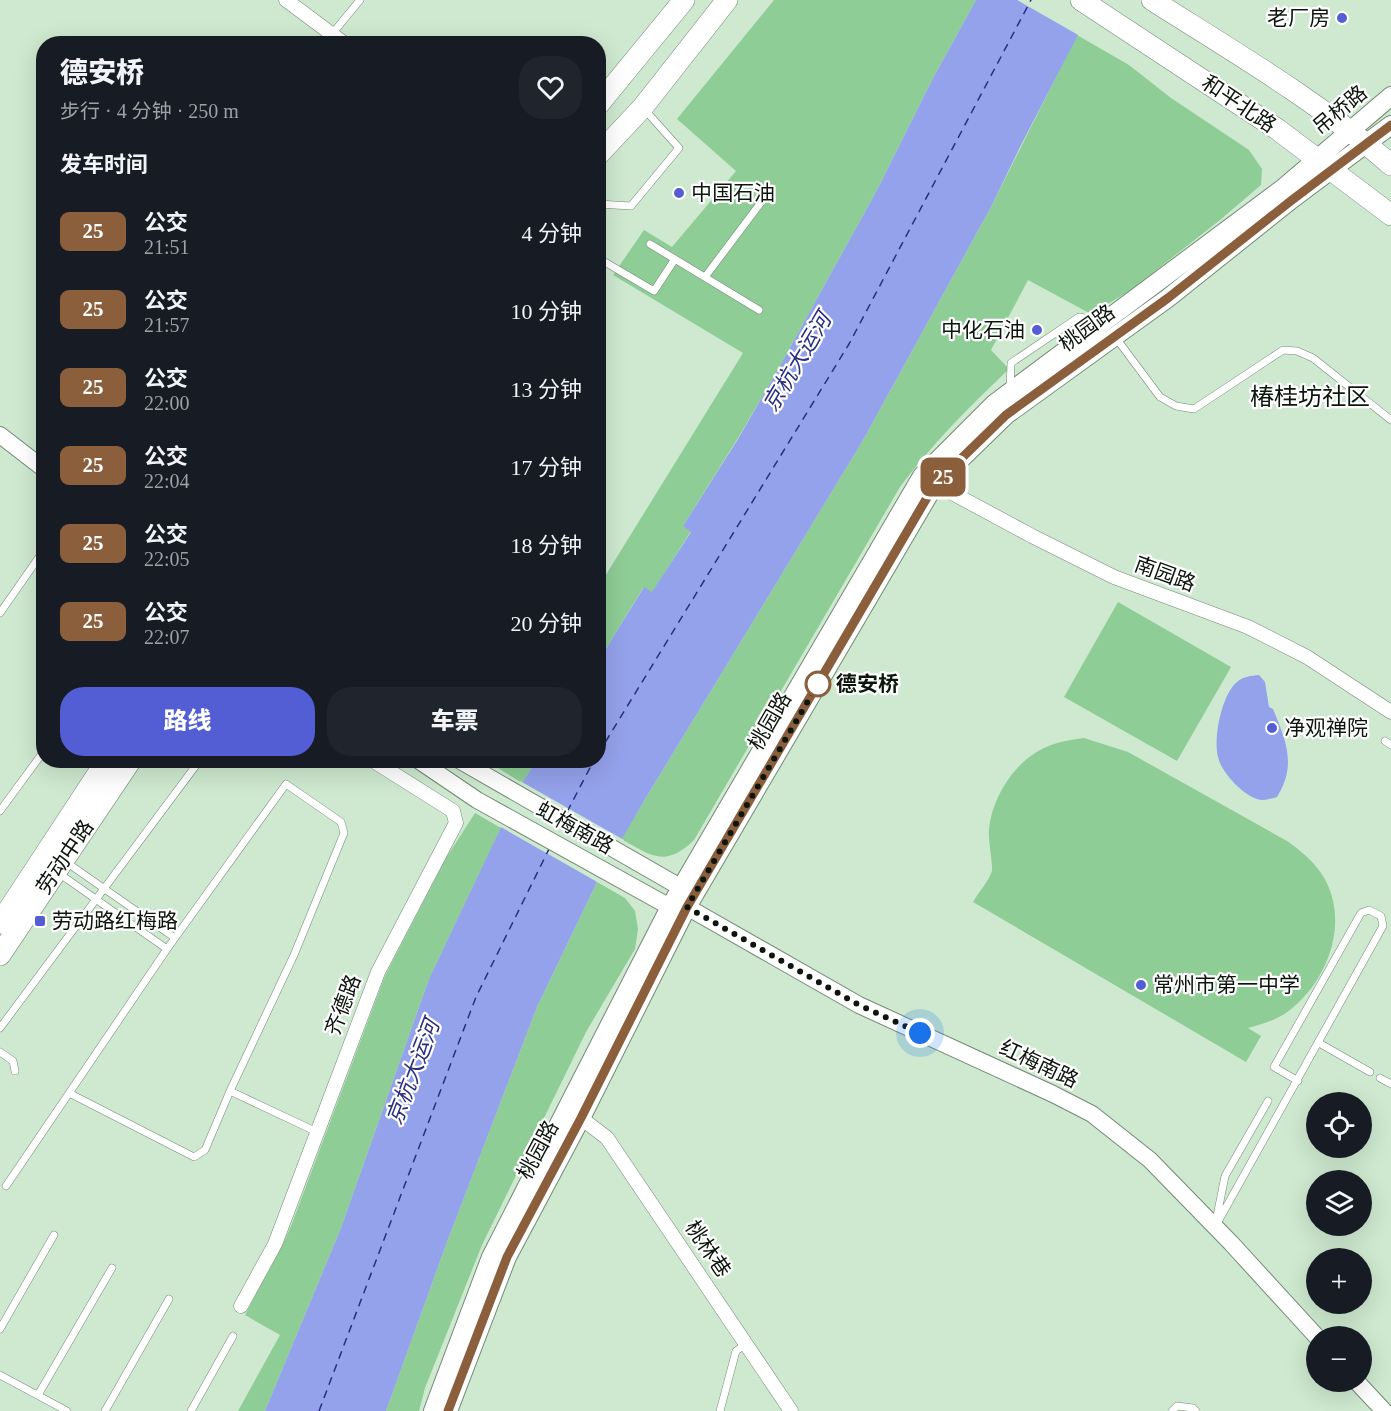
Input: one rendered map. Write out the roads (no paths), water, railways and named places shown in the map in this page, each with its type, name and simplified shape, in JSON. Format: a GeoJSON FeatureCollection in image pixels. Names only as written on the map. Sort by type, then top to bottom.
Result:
{"type":"FeatureCollection","features":[{"type":"Feature","properties":{"kind":"main road"},"geometry":{"type":"LineString","coordinates":[[606,95],[684,0]]}},
{"type":"Feature","properties":{"kind":"main road"},"geometry":{"type":"LineString","coordinates":[[606,146],[642,107],[728,0]]}},
{"type":"Feature","properties":{"kind":"main road","name":"和平北路"},"geometry":{"type":"LineString","coordinates":[[1081,0],[1123,26],[1325,164],[1391,215]]}},
{"type":"Feature","properties":{"kind":"main road","name":"和平北路"},"geometry":{"type":"LineString","coordinates":[[1152,0],[1302,96],[1350,130],[1391,165]]}},
{"type":"Feature","properties":{"kind":"main road","name":"吊桥路"},"geometry":{"type":"LineString","coordinates":[[1325,164],[1350,130],[1391,96]]}},
{"type":"Feature","properties":{"kind":"main road","name":"吊桥路"},"geometry":{"type":"LineString","coordinates":[[1325,164],[1367,144],[1391,125]]}},
{"type":"Feature","properties":{"kind":"main road","name":"桃园路"},"geometry":{"type":"LineString","coordinates":[[448,1411],[507,1257],[581,1118],[678,907],[929,480],[1282,189],[1325,164]]}},
{"type":"Feature","properties":{"kind":"main road","name":"桃园路"},"geometry":{"type":"LineString","coordinates":[[678,907],[680,887],[929,480],[994,404],[1110,329]]}},
{"type":"Feature","properties":{"kind":"main road","name":"劳动中路"},"geometry":{"type":"LineString","coordinates":[[0,923],[102,768]]}},
{"type":"Feature","properties":{"kind":"main road","name":"劳动中路"},"geometry":{"type":"LineString","coordinates":[[0,955],[126,768]]}},
{"type":"Feature","properties":{"kind":"main road"},"geometry":{"type":"LineString","coordinates":[[433,1411],[491,1257],[678,907]]}},
{"type":"Feature","properties":{"kind":"street"},"geometry":{"type":"LineString","coordinates":[[286,0],[335,36]]}},
{"type":"Feature","properties":{"kind":"street"},"geometry":{"type":"LineString","coordinates":[[0,435],[36,463]]}},
{"type":"Feature","properties":{"kind":"street"},"geometry":{"type":"LineString","coordinates":[[0,448],[36,476]]}},
{"type":"Feature","properties":{"kind":"street","name":"南园路"},"geometry":{"type":"LineString","coordinates":[[929,480],[1114,577],[1248,627],[1307,657],[1391,712]]}},
{"type":"Feature","properties":{"kind":"street","name":"齐德路"},"geometry":{"type":"LineString","coordinates":[[241,1306],[275,1244],[378,972],[456,823],[453,811],[385,768]]}},
{"type":"Feature","properties":{"kind":"street","name":"虹梅南路"},"geometry":{"type":"LineString","coordinates":[[430,768],[477,800],[650,896]]}},
{"type":"Feature","properties":{"kind":"street","name":"虹梅南路"},"geometry":{"type":"LineString","coordinates":[[472,768],[680,887]]}},
{"type":"Feature","properties":{"kind":"street","name":"红梅南路"},"geometry":{"type":"LineString","coordinates":[[650,896],[678,907],[859,1005],[1092,1114],[1150,1160],[1307,1326]]}},
{"type":"Feature","properties":{"kind":"street","name":"桃林巷"},"geometry":{"type":"LineString","coordinates":[[581,1118],[607,1138],[791,1411]]}},
{"type":"Feature","properties":{"kind":"street"},"geometry":{"type":"LineString","coordinates":[[1366,1392],[1384,1411]]}},
{"type":"Feature","properties":{"kind":"lane"},"geometry":{"type":"LineString","coordinates":[[332,34],[360,0]]}},
{"type":"Feature","properties":{"kind":"lane"},"geometry":{"type":"LineString","coordinates":[[606,204],[631,206],[679,148],[642,107]]}},
{"type":"Feature","properties":{"kind":"lane"},"geometry":{"type":"LineString","coordinates":[[705,277],[762,201]]}},
{"type":"Feature","properties":{"kind":"lane"},"geometry":{"type":"LineString","coordinates":[[650,244],[759,310]]}},
{"type":"Feature","properties":{"kind":"lane"},"geometry":{"type":"LineString","coordinates":[[606,263],[654,291],[675,259]]}},
{"type":"Feature","properties":{"kind":"lane"},"geometry":{"type":"LineString","coordinates":[[1110,329],[1160,397],[1176,405],[1194,409],[1283,350],[1297,351],[1312,358],[1391,420]]}},
{"type":"Feature","properties":{"kind":"lane"},"geometry":{"type":"LineString","coordinates":[[0,613],[36,561]]}},
{"type":"Feature","properties":{"kind":"lane"},"geometry":{"type":"LineString","coordinates":[[0,811],[36,762]]}},
{"type":"Feature","properties":{"kind":"lane"},"geometry":{"type":"LineString","coordinates":[[0,1028],[194,768]]}},
{"type":"Feature","properties":{"kind":"lane"},"geometry":{"type":"LineString","coordinates":[[6,1186],[69,1093],[168,949],[175,938],[286,784],[341,822],[344,833],[294,955],[205,1150],[194,1156],[69,1093]]}},
{"type":"Feature","properties":{"kind":"lane"},"geometry":{"type":"LineString","coordinates":[[59,865],[104,888],[175,938]]}},
{"type":"Feature","properties":{"kind":"lane"},"geometry":{"type":"LineString","coordinates":[[59,865],[96,899],[168,949]]}},
{"type":"Feature","properties":{"kind":"lane"},"geometry":{"type":"LineString","coordinates":[[1215,1227],[1298,1081],[1383,926],[1380,916],[1369,910],[1361,912],[1274,1067],[1298,1081]]}},
{"type":"Feature","properties":{"kind":"lane"},"geometry":{"type":"LineString","coordinates":[[1383,926],[1391,930]]}},
{"type":"Feature","properties":{"kind":"lane"},"geometry":{"type":"LineString","coordinates":[[1319,1043],[1370,1072]]}},
{"type":"Feature","properties":{"kind":"lane"},"geometry":{"type":"LineString","coordinates":[[0,1052],[13,1062],[15,1071]]}},
{"type":"Feature","properties":{"kind":"lane"},"geometry":{"type":"LineString","coordinates":[[1380,1078],[1391,1084]]}},
{"type":"Feature","properties":{"kind":"lane"},"geometry":{"type":"LineString","coordinates":[[230,1091],[317,1132]]}},
{"type":"Feature","properties":{"kind":"lane"},"geometry":{"type":"LineString","coordinates":[[1215,1227],[1225,1176],[1268,1101]]}},
{"type":"Feature","properties":{"kind":"lane"},"geometry":{"type":"LineString","coordinates":[[0,1329],[54,1235]]}},
{"type":"Feature","properties":{"kind":"lane"},"geometry":{"type":"LineString","coordinates":[[38,1395],[112,1268]]}},
{"type":"Feature","properties":{"kind":"lane"},"geometry":{"type":"LineString","coordinates":[[105,1411],[169,1299]]}},
{"type":"Feature","properties":{"kind":"lane"},"geometry":{"type":"LineString","coordinates":[[191,1411],[233,1336]]}},
{"type":"Feature","properties":{"kind":"lane"},"geometry":{"type":"LineString","coordinates":[[720,1411],[736,1351],[746,1344]]}},
{"type":"Feature","properties":{"kind":"lane"},"geometry":{"type":"LineString","coordinates":[[0,1375],[64,1410]]}},
{"type":"Feature","properties":{"kind":"lane"},"geometry":{"type":"LineString","coordinates":[[1172,1411],[1177,1406],[1193,1408],[1196,1411]]}},
{"type":"Feature","properties":{"kind":"water","name":"京杭大运河"},"geometry":{"type":"Polygon","coordinates":[[[976,0],[1096,0],[991,207],[862,442],[597,882],[537,1007],[447,1242],[386,1411],[265,1411],[341,1228],[429,979],[522,783],[532,768],[606,768],[606,649],[644,587],[652,592],[691,532],[683,526],[738,439],[776,373],[877,190],[932,80],[976,0]]]}},
{"type":"Feature","properties":{"kind":"water"},"geometry":{"type":"Polygon","coordinates":[[[1259,675],[1265,682],[1269,707],[1273,709],[1282,732],[1288,764],[1287,774],[1277,797],[1263,800],[1249,795],[1235,784],[1220,763],[1217,749],[1220,717],[1227,696],[1237,682],[1259,675]]]}},
{"type":"Feature","properties":{"kind":"place","name":"老厂房"},"geometry":{"type":"Point","coordinates":[1342,18]}},
{"type":"Feature","properties":{"kind":"place","name":"中国石油"},"geometry":{"type":"Point","coordinates":[679,193]}},
{"type":"Feature","properties":{"kind":"place","name":"中化石油"},"geometry":{"type":"Point","coordinates":[1037,330]}},
{"type":"Feature","properties":{"kind":"place","name":"德安桥"},"geometry":{"type":"Point","coordinates":[818,684]}},
{"type":"Feature","properties":{"kind":"place","name":"净观禅院"},"geometry":{"type":"Point","coordinates":[1272,728]}},
{"type":"Feature","properties":{"kind":"place","name":"劳动路红梅路"},"geometry":{"type":"Point","coordinates":[40,921]}},
{"type":"Feature","properties":{"kind":"place","name":"常州市第一中学"},"geometry":{"type":"Point","coordinates":[1141,985]}},
{"type":"Feature","properties":{"kind":"district","name":"椿桂坊社区"},"geometry":{"type":"Point","coordinates":[1310,397]}}]}
